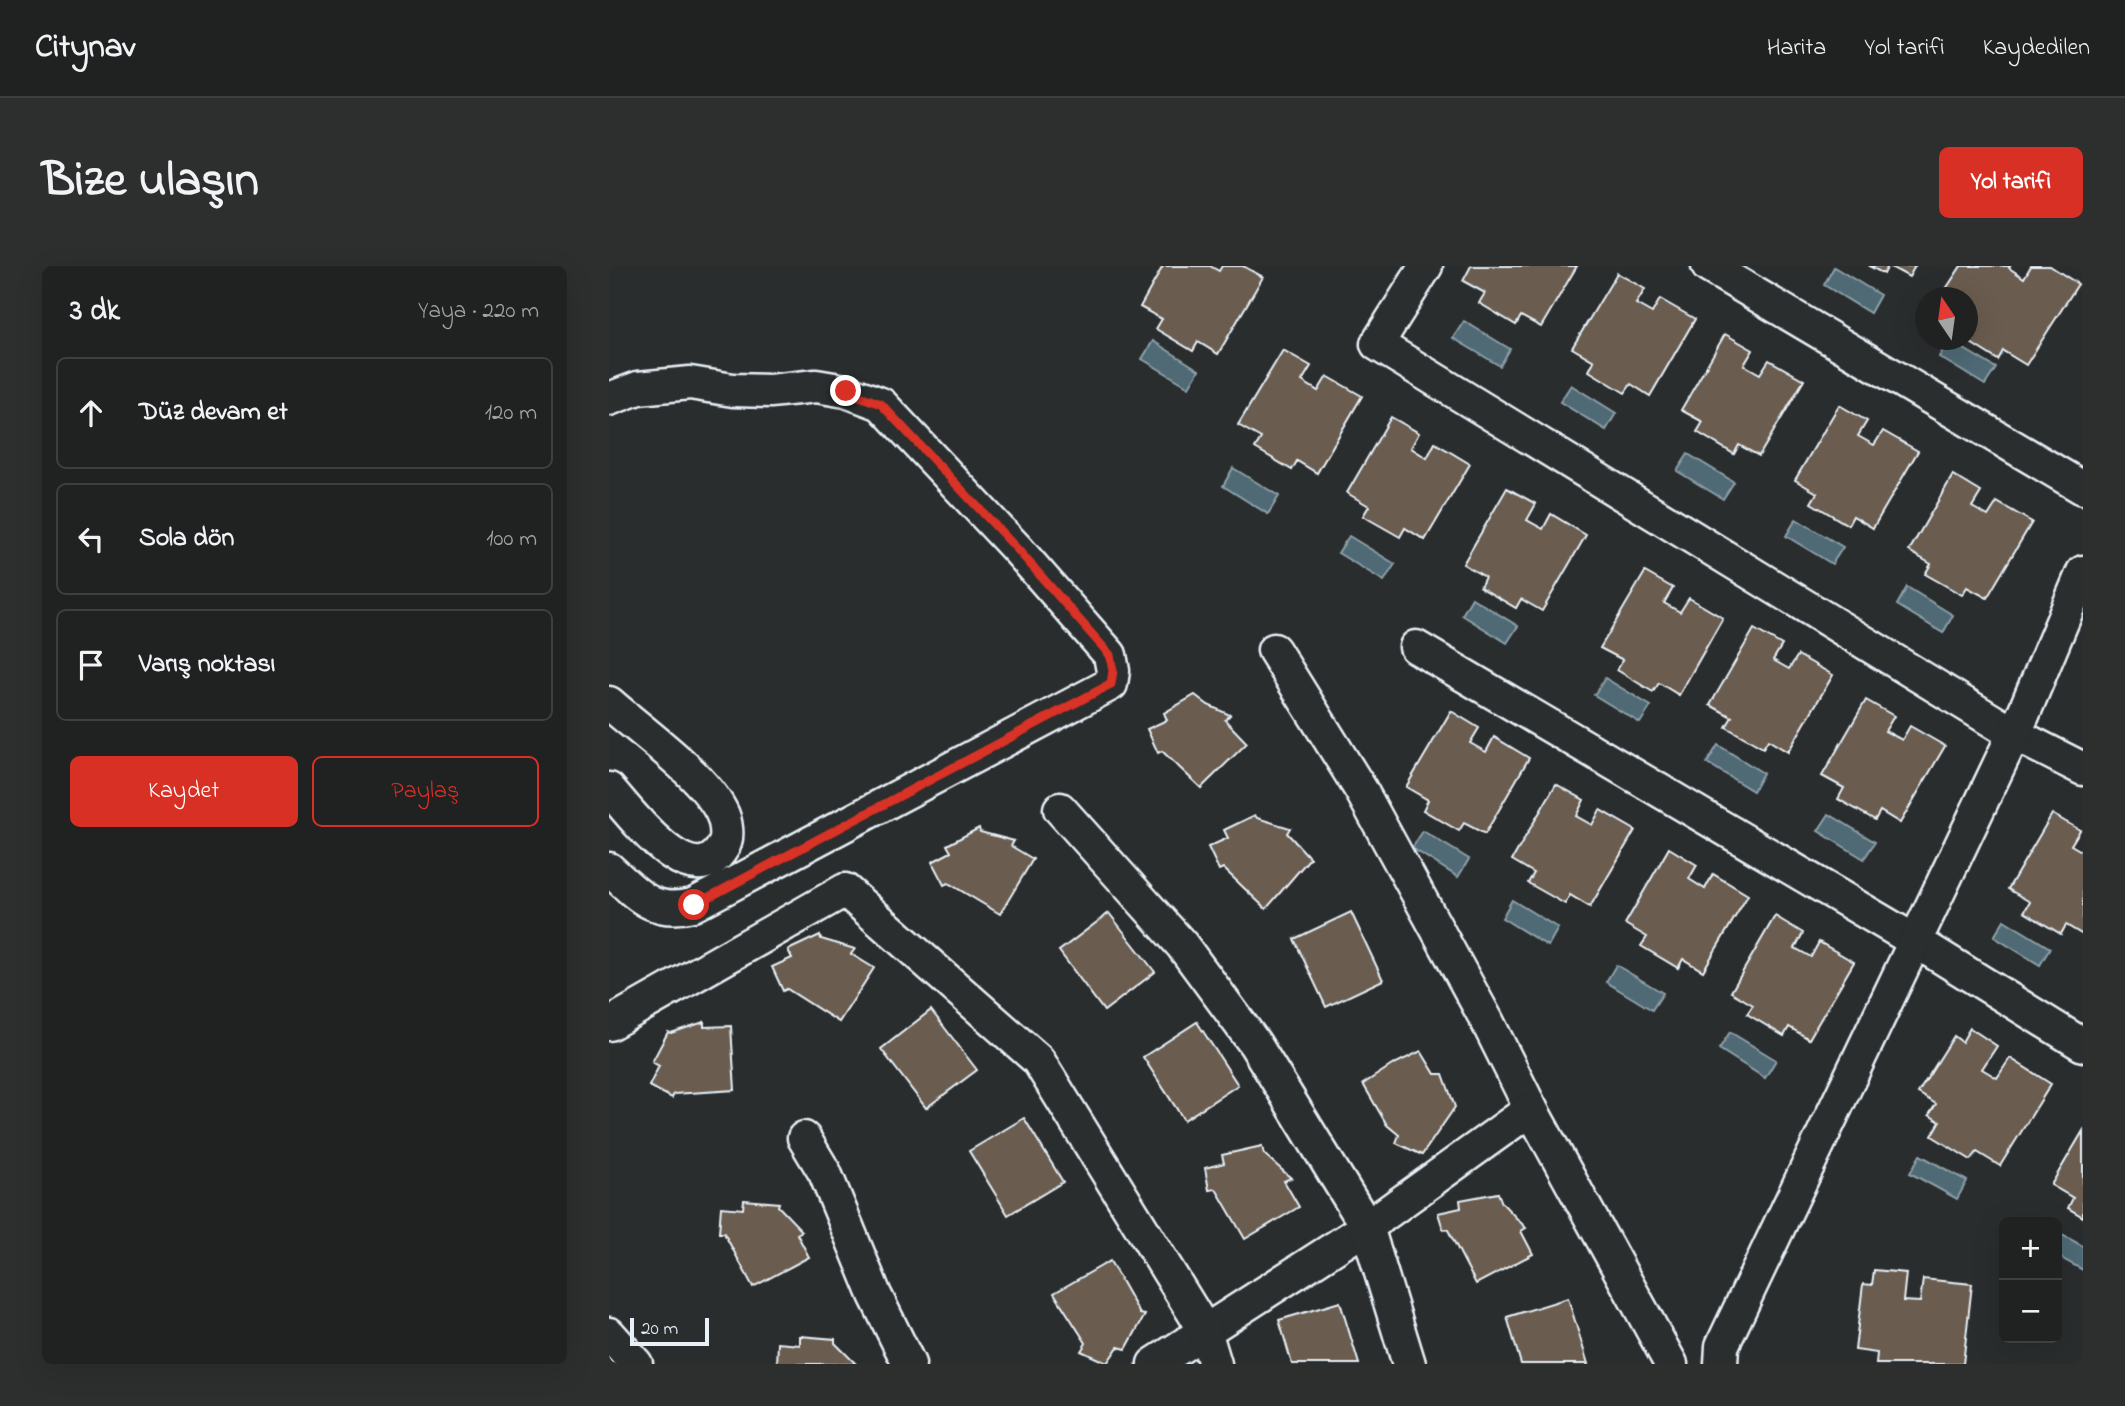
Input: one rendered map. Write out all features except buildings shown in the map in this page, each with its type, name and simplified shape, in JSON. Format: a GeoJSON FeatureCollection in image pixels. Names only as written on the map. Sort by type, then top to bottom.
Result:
{"type":"FeatureCollection","features":[{"type":"Feature","properties":{"kind":"street"},"geometry":{"type":"LineString","coordinates":[[1426,266],[1377,344],[2014,734],[2083,769]]}},
{"type":"Feature","properties":{"kind":"street"},"geometry":{"type":"LineString","coordinates":[[1708,266],[2083,488]]}},
{"type":"Feature","properties":{"kind":"street"},"geometry":{"type":"LineString","coordinates":[[609,399],[638,388],[690,383],[733,390],[770,391],[816,386],[846,391],[881,404],[1018,550],[1110,655],[1113,671],[1111,684],[694,905],[677,909],[655,906],[642,899],[609,869]]}},
{"type":"Feature","properties":{"kind":"street"},"geometry":{"type":"LineString","coordinates":[[1721,1364],[1722,1346],[2014,734],[2083,572]]}},
{"type":"Feature","properties":{"kind":"street"},"geometry":{"type":"LineString","coordinates":[[1416,647],[1916,941],[2083,1045]]}},
{"type":"Feature","properties":{"kind":"street"},"geometry":{"type":"LineString","coordinates":[[1274,650],[1361,790],[1671,1364]]}},
{"type":"Feature","properties":{"kind":"street"},"geometry":{"type":"LineString","coordinates":[[609,704],[706,787],[723,813],[727,842],[719,855],[708,862],[686,861],[643,830],[609,789]]}},
{"type":"Feature","properties":{"kind":"street"},"geometry":{"type":"LineString","coordinates":[[1060,809],[1182,945],[1255,1044],[1367,1227],[1409,1364]]}},
{"type":"Feature","properties":{"kind":"street"},"geometry":{"type":"LineString","coordinates":[[609,1024],[845,890],[1038,1060],[1205,1331],[1215,1364]]}},
{"type":"Feature","properties":{"kind":"street"},"geometry":{"type":"LineString","coordinates":[[1154,1364],[1367,1227],[1531,1109]]}},
{"type":"Feature","properties":{"kind":"street"},"geometry":{"type":"LineString","coordinates":[[804,1138],[825,1173],[875,1295],[909,1364]]}},
{"type":"Feature","properties":{"kind":"street"},"geometry":{"type":"LineString","coordinates":[[609,1334],[636,1364]]}},
{"type":"Feature","properties":{"kind":"water"},"geometry":{"type":"Polygon","coordinates":[[[1834,267],[1880,295],[1870,313],[1824,285],[1834,267]]]}},
{"type":"Feature","properties":{"kind":"water"},"geometry":{"type":"Polygon","coordinates":[[[1464,321],[1510,349],[1500,366],[1453,338],[1464,321]]]}},
{"type":"Feature","properties":{"kind":"water"},"geometry":{"type":"Polygon","coordinates":[[[1153,341],[1199,370],[1189,387],[1142,359],[1153,341]]]}},
{"type":"Feature","properties":{"kind":"water"},"geometry":{"type":"Polygon","coordinates":[[[1943,350],[1966,350],[1996,368],[1985,385],[1939,357],[1943,350]]]}},
{"type":"Feature","properties":{"kind":"water"},"geometry":{"type":"Polygon","coordinates":[[[1571,385],[1616,413],[1606,430],[1560,402],[1571,385]]]}},
{"type":"Feature","properties":{"kind":"water"},"geometry":{"type":"Polygon","coordinates":[[[1688,454],[1734,482],[1723,499],[1677,471],[1688,454]]]}},
{"type":"Feature","properties":{"kind":"water"},"geometry":{"type":"Polygon","coordinates":[[[1233,468],[1279,496],[1268,514],[1223,486],[1233,468]]]}},
{"type":"Feature","properties":{"kind":"water"},"geometry":{"type":"Polygon","coordinates":[[[1796,519],[1843,547],[1832,564],[1786,536],[1796,519]]]}},
{"type":"Feature","properties":{"kind":"water"},"geometry":{"type":"Polygon","coordinates":[[[1349,536],[1395,564],[1384,581],[1338,553],[1349,536]]]}},
{"type":"Feature","properties":{"kind":"water"},"geometry":{"type":"Polygon","coordinates":[[[1907,587],[1953,615],[1943,633],[1897,605],[1907,587]]]}},
{"type":"Feature","properties":{"kind":"water"},"geometry":{"type":"Polygon","coordinates":[[[1472,598],[1518,626],[1507,643],[1462,615],[1472,598]]]}},
{"type":"Feature","properties":{"kind":"water"},"geometry":{"type":"Polygon","coordinates":[[[1605,678],[1651,706],[1640,723],[1594,695],[1605,678]]]}},
{"type":"Feature","properties":{"kind":"water"},"geometry":{"type":"Polygon","coordinates":[[[1718,745],[1763,773],[1753,791],[1707,763],[1718,745]]]}},
{"type":"Feature","properties":{"kind":"water"},"geometry":{"type":"Polygon","coordinates":[[[1829,814],[1875,842],[1864,859],[1818,831],[1829,814]]]}},
{"type":"Feature","properties":{"kind":"water"},"geometry":{"type":"Polygon","coordinates":[[[1423,831],[1469,859],[1458,877],[1412,848],[1423,831]]]}},
{"type":"Feature","properties":{"kind":"water"},"geometry":{"type":"Polygon","coordinates":[[[1512,900],[1558,928],[1548,946],[1502,918],[1512,900]]]}},
{"type":"Feature","properties":{"kind":"water"},"geometry":{"type":"Polygon","coordinates":[[[2004,920],[2050,948],[2040,965],[1994,937],[2004,920]]]}},
{"type":"Feature","properties":{"kind":"water"},"geometry":{"type":"Polygon","coordinates":[[[1616,965],[1663,993],[1652,1010],[1606,982],[1616,965]]]}},
{"type":"Feature","properties":{"kind":"water"},"geometry":{"type":"Polygon","coordinates":[[[1730,1032],[1776,1060],[1765,1078],[1719,1049],[1730,1032]]]}},
{"type":"Feature","properties":{"kind":"water"},"geometry":{"type":"Polygon","coordinates":[[[1920,1155],[1967,1181],[1957,1199],[1910,1173],[1920,1155]]]}},
{"type":"Feature","properties":{"kind":"water"},"geometry":{"type":"Polygon","coordinates":[[[2062,1235],[2083,1246],[2083,1270],[2062,1259],[2062,1235]]]}},
{"type":"Feature","properties":{"kind":"route"},"geometry":{"type":"LineString","coordinates":[[694,905],[1111,684],[1113,671],[1110,655],[1018,550],[881,404],[846,391]]}}]}
